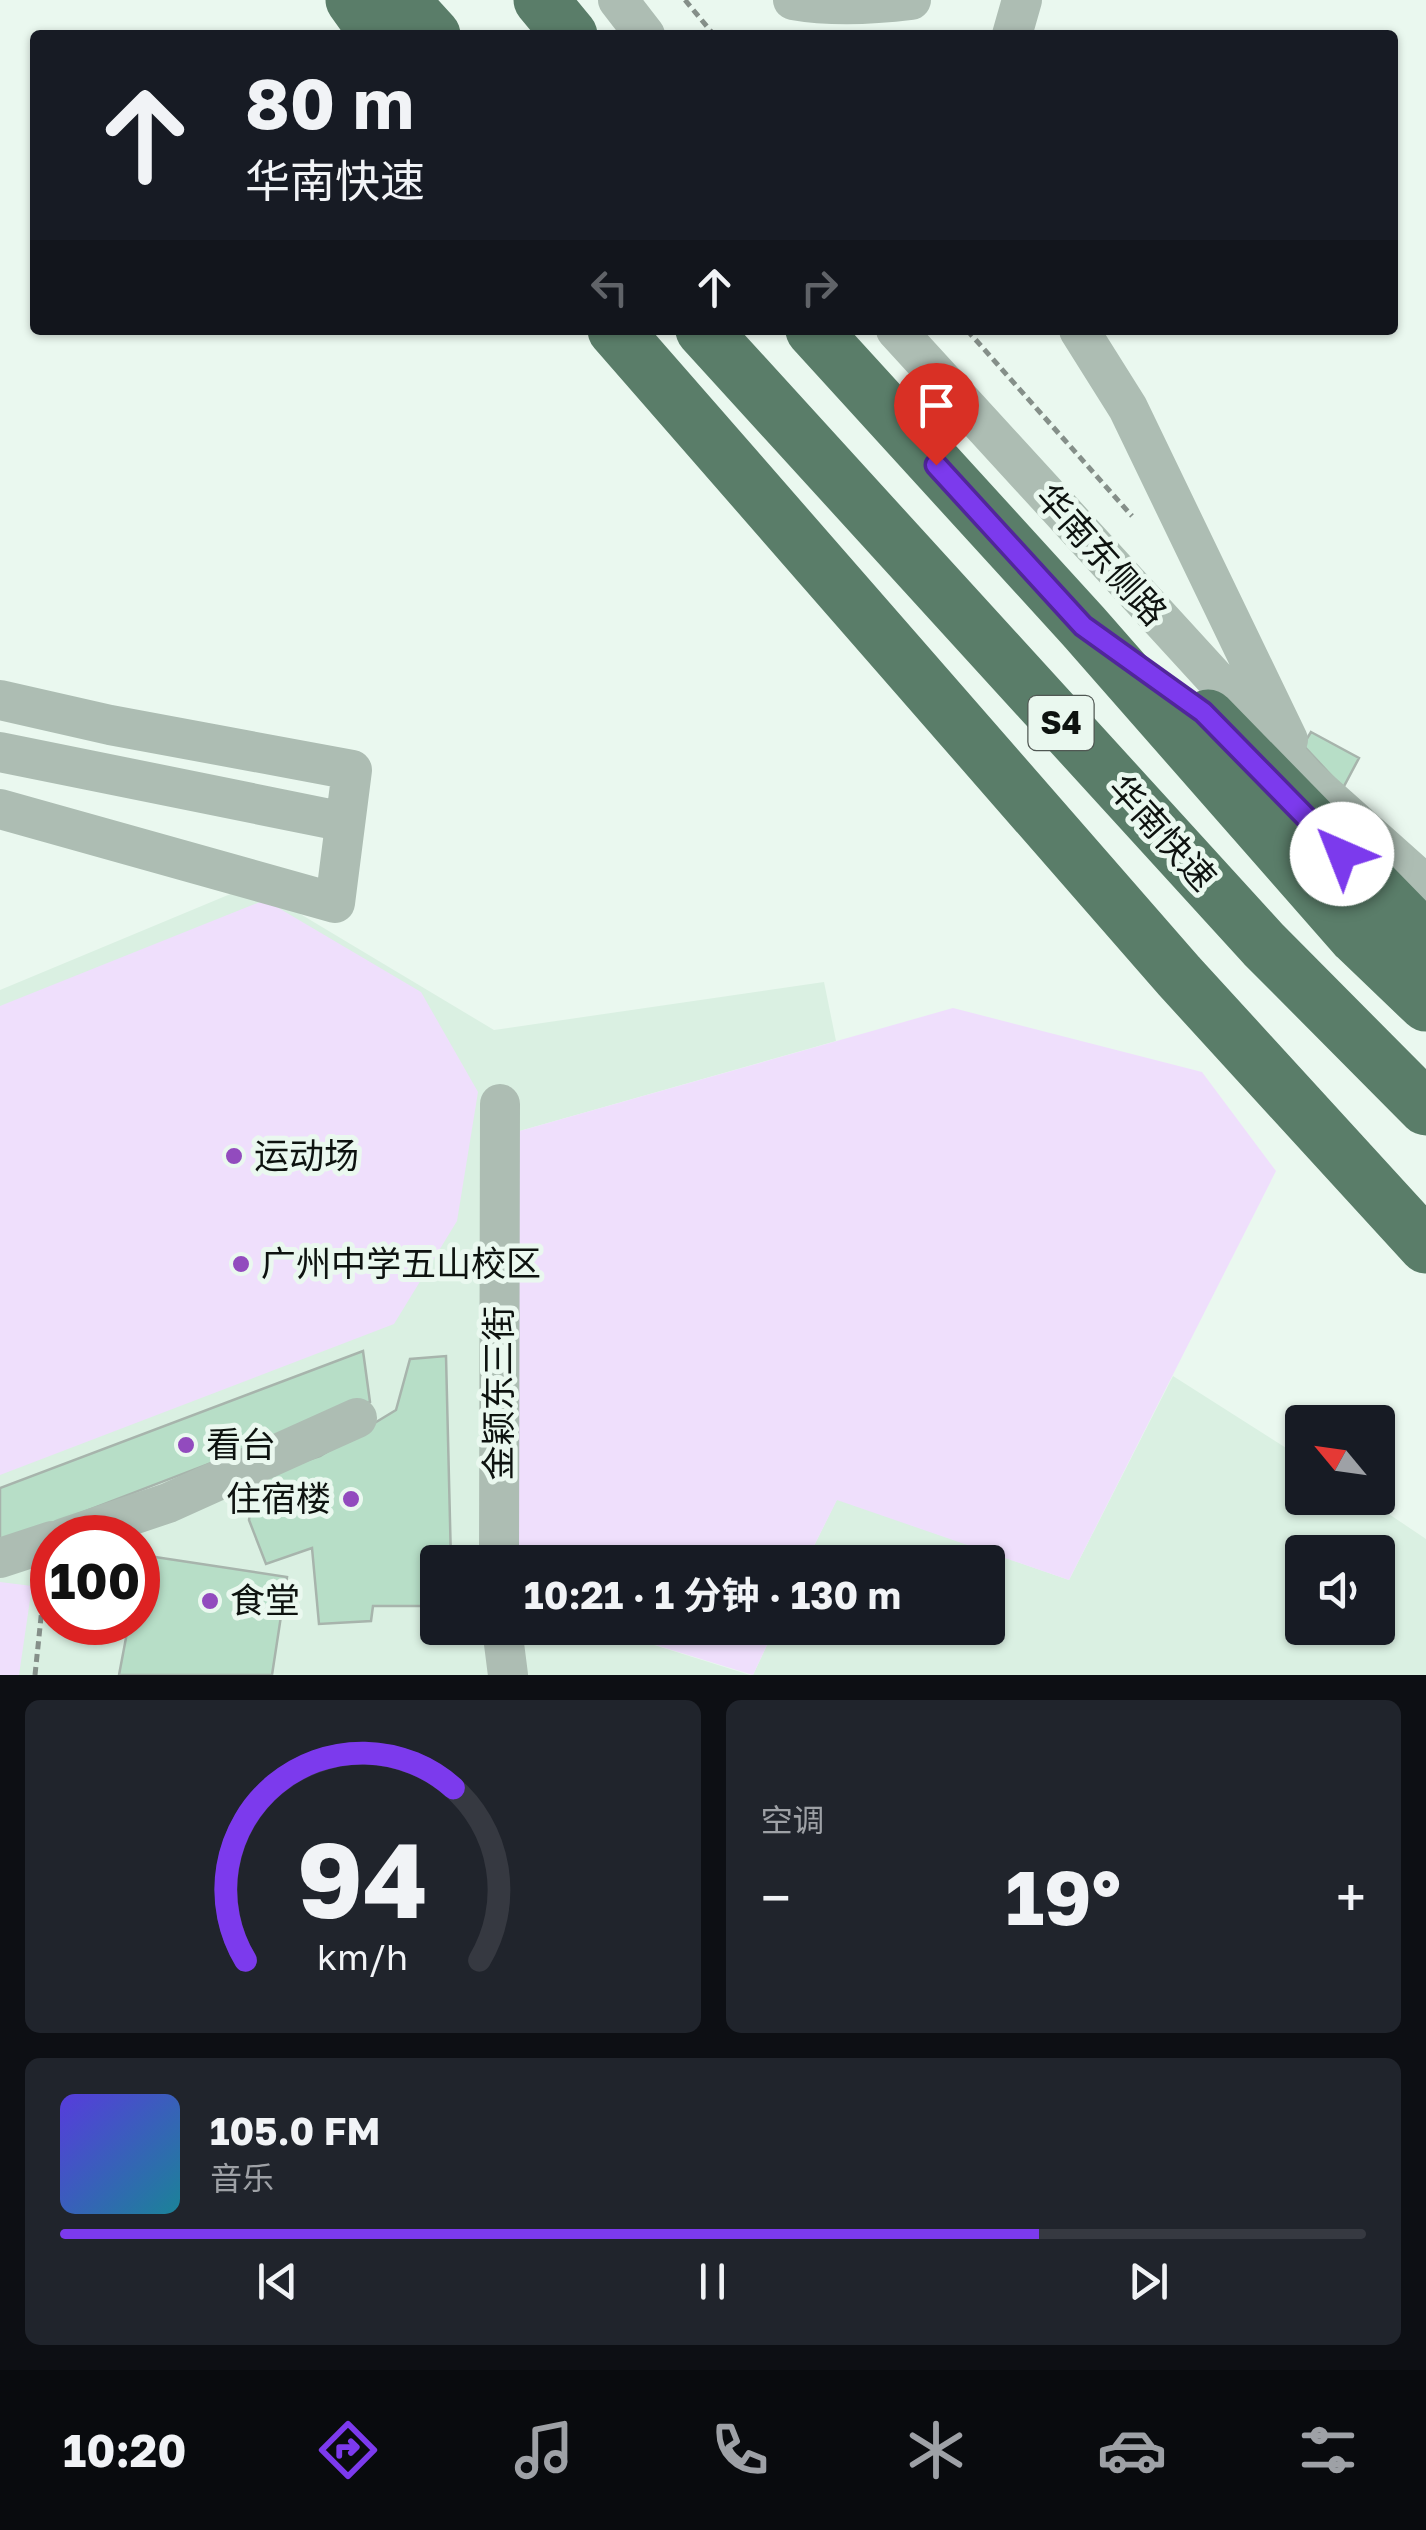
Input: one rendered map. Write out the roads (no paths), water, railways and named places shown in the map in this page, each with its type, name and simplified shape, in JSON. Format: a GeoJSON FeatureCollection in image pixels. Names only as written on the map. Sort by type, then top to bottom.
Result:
{"type":"FeatureCollection","features":[{"type":"Feature","properties":{"kind":"highway"},"geometry":{"type":"LineString","coordinates":[[353,0],[374,30]]}},
{"type":"Feature","properties":{"kind":"highway"},"geometry":{"type":"LineString","coordinates":[[401,0],[428,30]]}},
{"type":"Feature","properties":{"kind":"highway"},"geometry":{"type":"LineString","coordinates":[[541,0],[566,30]]}},
{"type":"Feature","properties":{"kind":"highway"},"geometry":{"type":"LineString","coordinates":[[619,335],[1179,976],[1426,1246]]}},
{"type":"Feature","properties":{"kind":"highway","name":"华南快速"},"geometry":{"type":"LineString","coordinates":[[708,335],[1264,945],[1426,1108]]}},
{"type":"Feature","properties":{"kind":"highway","name":"S4"},"geometry":{"type":"LineString","coordinates":[[818,335],[1083,626],[1356,937],[1426,1004]]}},
{"type":"Feature","properties":{"kind":"highway"},"geometry":{"type":"LineString","coordinates":[[1083,626],[1203,712],[1426,940]]}},
{"type":"Feature","properties":{"kind":"street"},"geometry":{"type":"LineString","coordinates":[[618,0],[641,30]]}},
{"type":"Feature","properties":{"kind":"street"},"geometry":{"type":"LineString","coordinates":[[793,0],[875,13],[911,0]]}},
{"type":"Feature","properties":{"kind":"street"},"geometry":{"type":"LineString","coordinates":[[1013,30],[1022,0]]}},
{"type":"Feature","properties":{"kind":"street","name":"华南东侧路"},"geometry":{"type":"LineString","coordinates":[[901,335],[1307,780],[1426,885]]}},
{"type":"Feature","properties":{"kind":"street","name":"华南东侧路"},"geometry":{"type":"LineString","coordinates":[[1083,335],[1128,408],[1307,780]]}},
{"type":"Feature","properties":{"kind":"street"},"geometry":{"type":"LineString","coordinates":[[0,700],[110,725],[352,770],[336,903],[0,809]]}},
{"type":"Feature","properties":{"kind":"street"},"geometry":{"type":"LineString","coordinates":[[0,752],[346,822]]}},
{"type":"Feature","properties":{"kind":"street","name":"金颖东三街"},"geometry":{"type":"LineString","coordinates":[[499,1545],[500,1104]]}},
{"type":"Feature","properties":{"kind":"street"},"geometry":{"type":"LineString","coordinates":[[131,1515],[168,1503],[358,1418]]}},
{"type":"Feature","properties":{"kind":"street"},"geometry":{"type":"LineString","coordinates":[[0,1558],[30,1548]]}},
{"type":"Feature","properties":{"kind":"street"},"geometry":{"type":"LineString","coordinates":[[504,1645],[508,1675]]}},
{"type":"Feature","properties":{"kind":"place","name":"运动场"},"geometry":{"type":"Point","coordinates":[234,1156]}},
{"type":"Feature","properties":{"kind":"place","name":"广州中学五山校区"},"geometry":{"type":"Point","coordinates":[241,1264]}},
{"type":"Feature","properties":{"kind":"place","name":"看台"},"geometry":{"type":"Point","coordinates":[186,1445]}},
{"type":"Feature","properties":{"kind":"place","name":"住宿楼"},"geometry":{"type":"Point","coordinates":[351,1499]}},
{"type":"Feature","properties":{"kind":"place","name":"食堂"},"geometry":{"type":"Point","coordinates":[210,1601]}}]}
